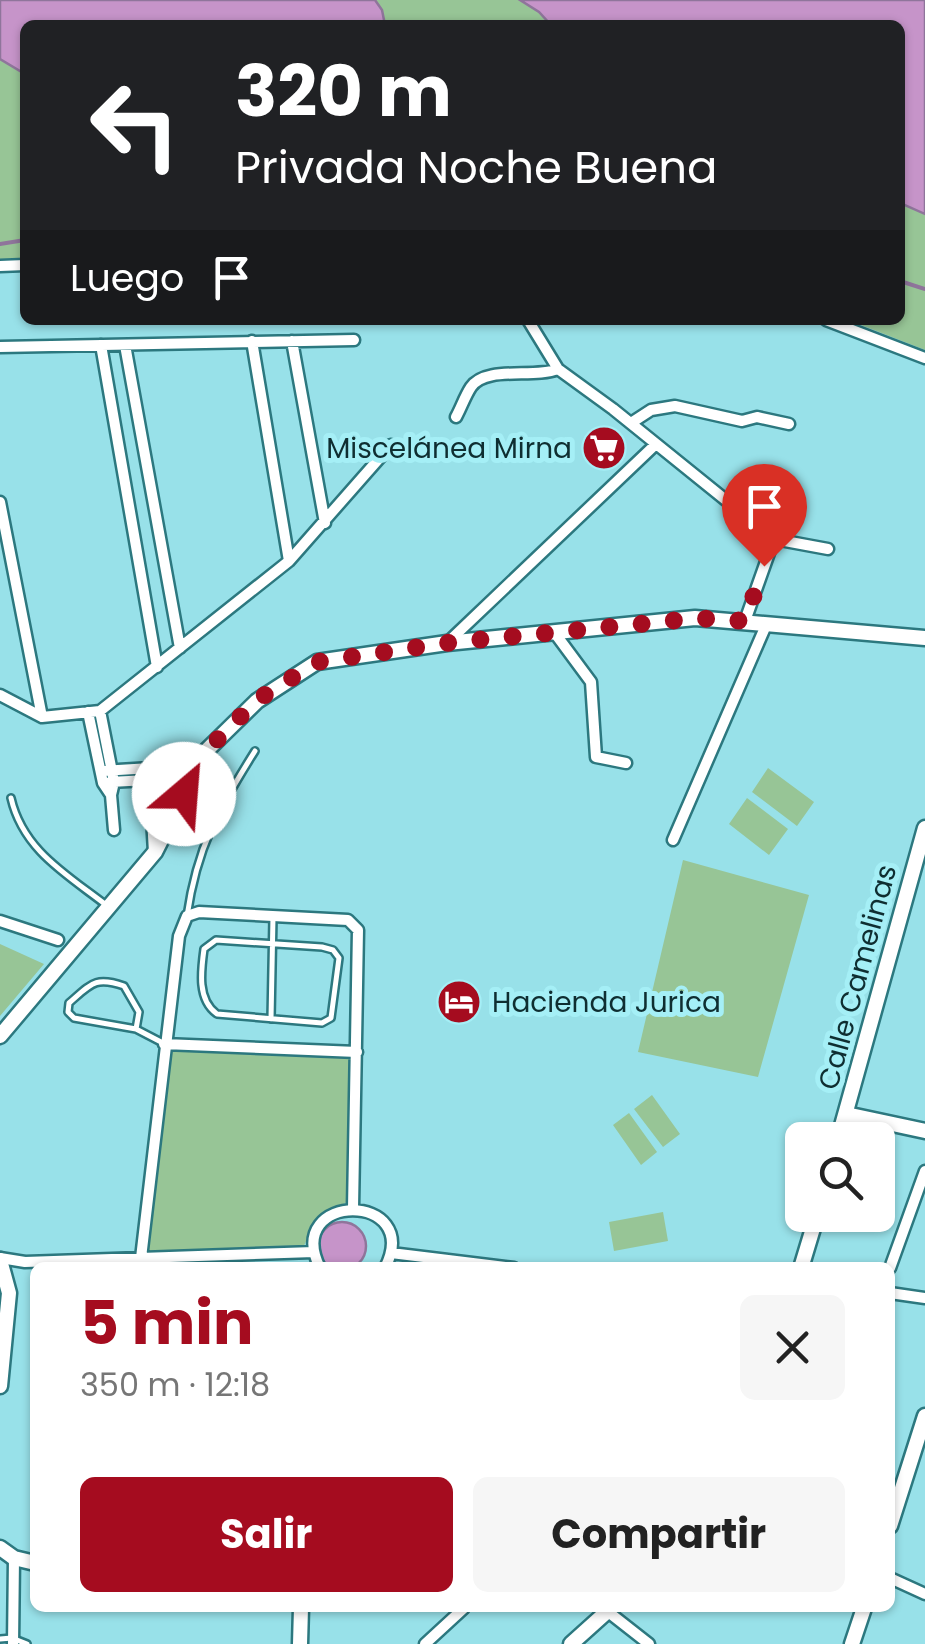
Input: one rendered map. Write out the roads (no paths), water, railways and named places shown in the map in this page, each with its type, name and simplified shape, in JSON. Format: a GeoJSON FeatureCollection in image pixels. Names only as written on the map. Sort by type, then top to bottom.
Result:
{"type":"FeatureCollection","features":[{"type":"Feature","properties":{"kind":"street"},"geometry":{"type":"LineString","coordinates":[[531,325],[558,369],[774,540],[828,549]]}},
{"type":"Feature","properties":{"kind":"street"},"geometry":{"type":"LineString","coordinates":[[839,325],[925,358]]}},
{"type":"Feature","properties":{"kind":"street"},"geometry":{"type":"LineString","coordinates":[[0,347],[354,340]]}},
{"type":"Feature","properties":{"kind":"street"},"geometry":{"type":"LineString","coordinates":[[252,341],[289,562]]}},
{"type":"Feature","properties":{"kind":"street"},"geometry":{"type":"LineString","coordinates":[[292,341],[325,523]]}},
{"type":"Feature","properties":{"kind":"street"},"geometry":{"type":"LineString","coordinates":[[101,345],[158,666]]}},
{"type":"Feature","properties":{"kind":"street"},"geometry":{"type":"LineString","coordinates":[[126,346],[180,648]]}},
{"type":"Feature","properties":{"kind":"street"},"geometry":{"type":"LineString","coordinates":[[456,417],[472,385],[482,376],[544,375],[558,369]]}},
{"type":"Feature","properties":{"kind":"street"},"geometry":{"type":"LineString","coordinates":[[631,423],[651,410],[676,406],[742,421],[757,416],[789,424]]}},
{"type":"Feature","properties":{"kind":"street"},"geometry":{"type":"LineString","coordinates":[[446,643],[656,444]]}},
{"type":"Feature","properties":{"kind":"street"},"geometry":{"type":"LineString","coordinates":[[0,695],[42,716],[94,712],[289,562],[390,445]]}},
{"type":"Feature","properties":{"kind":"street"},"geometry":{"type":"LineString","coordinates":[[130,503],[152,499]]}},
{"type":"Feature","properties":{"kind":"street"},"geometry":{"type":"LineString","coordinates":[[0,502],[42,716]]}},
{"type":"Feature","properties":{"kind":"street"},"geometry":{"type":"LineString","coordinates":[[745,621],[774,540]]}},
{"type":"Feature","properties":{"kind":"street"},"geometry":{"type":"LineString","coordinates":[[0,1036],[154,852],[202,758],[257,700],[317,662],[446,643],[695,618],[925,638]]}},
{"type":"Feature","properties":{"kind":"street"},"geometry":{"type":"LineString","coordinates":[[673,840],[767,623]]}},
{"type":"Feature","properties":{"kind":"street"},"geometry":{"type":"LineString","coordinates":[[554,632],[591,682],[596,757],[626,763]]}},
{"type":"Feature","properties":{"kind":"street"},"geometry":{"type":"LineString","coordinates":[[94,712],[114,830]]}},
{"type":"Feature","properties":{"kind":"street"},"geometry":{"type":"LineString","coordinates":[[108,777],[149,774],[202,758]]}},
{"type":"Feature","properties":{"kind":"street"},"geometry":{"type":"LineString","coordinates":[[149,774],[154,852]]}},
{"type":"Feature","properties":{"kind":"street","name":"Calle Camelinas"},"geometry":{"type":"LineString","coordinates":[[844,1122],[919,864],[925,828]]}},
{"type":"Feature","properties":{"kind":"street"},"geometry":{"type":"LineString","coordinates":[[140,1258],[179,936],[186,916],[199,912],[348,920],[358,930],[353,1208]]}},
{"type":"Feature","properties":{"kind":"street"},"geometry":{"type":"LineString","coordinates":[[0,921],[58,940]]}},
{"type":"Feature","properties":{"kind":"street"},"geometry":{"type":"LineString","coordinates":[[164,1044],[357,1052]]}},
{"type":"Feature","properties":{"kind":"street"},"geometry":{"type":"LineString","coordinates":[[846,1114],[925,1131]]}},
{"type":"Feature","properties":{"kind":"street"},"geometry":{"type":"LineString","coordinates":[[892,1262],[925,1171]]}},
{"type":"Feature","properties":{"kind":"street"},"geometry":{"type":"LineString","coordinates":[[318,1262],[314,1252],[317,1230],[332,1214],[353,1208],[374,1214],[382,1222],[392,1242],[387,1262]]}},
{"type":"Feature","properties":{"kind":"street"},"geometry":{"type":"LineString","coordinates":[[803,1262],[811,1232]]}},
{"type":"Feature","properties":{"kind":"street"},"geometry":{"type":"LineString","coordinates":[[0,1386],[3,1320],[9,1293],[0,1259],[25,1262],[314,1252]]}},
{"type":"Feature","properties":{"kind":"street"},"geometry":{"type":"LineString","coordinates":[[391,1253],[465,1262]]}},
{"type":"Feature","properties":{"kind":"street"},"geometry":{"type":"LineString","coordinates":[[3,1276],[25,1262]]}},
{"type":"Feature","properties":{"kind":"street"},"geometry":{"type":"LineString","coordinates":[[895,1294],[925,1298]]}},
{"type":"Feature","properties":{"kind":"street"},"geometry":{"type":"LineString","coordinates":[[895,1510],[925,1416]]}},
{"type":"Feature","properties":{"kind":"street"},"geometry":{"type":"LineString","coordinates":[[0,1548],[30,1563]]}},
{"type":"Feature","properties":{"kind":"street"},"geometry":{"type":"LineString","coordinates":[[8,1640],[14,1558]]}},
{"type":"Feature","properties":{"kind":"street"},"geometry":{"type":"LineString","coordinates":[[895,1580],[925,1594]]}},
{"type":"Feature","properties":{"kind":"street"},"geometry":{"type":"LineString","coordinates":[[300,1644],[301,1612]]}},
{"type":"Feature","properties":{"kind":"street"},"geometry":{"type":"LineString","coordinates":[[426,1644],[460,1612]]}},
{"type":"Feature","properties":{"kind":"street"},"geometry":{"type":"LineString","coordinates":[[571,1644],[606,1612]]}},
{"type":"Feature","properties":{"kind":"street"},"geometry":{"type":"LineString","coordinates":[[612,1612],[649,1644]]}},
{"type":"Feature","properties":{"kind":"street"},"geometry":{"type":"LineString","coordinates":[[852,1644],[863,1612]]}},
{"type":"Feature","properties":{"kind":"lane"},"geometry":{"type":"LineString","coordinates":[[186,916],[204,840],[254,751]]}},
{"type":"Feature","properties":{"kind":"lane"},"geometry":{"type":"LineString","coordinates":[[11,798],[23,833],[108,907]]}},
{"type":"Feature","properties":{"kind":"lane"},"geometry":{"type":"LineString","coordinates":[[271,1019],[273,918]]}},
{"type":"Feature","properties":{"kind":"lane"},"geometry":{"type":"LineString","coordinates":[[216,940],[322,946],[333,950],[339,958],[330,1018],[322,1023],[271,1019],[217,1014],[206,1003],[201,974],[204,949],[216,940]]}},
{"type":"Feature","properties":{"kind":"lane"},"geometry":{"type":"LineString","coordinates":[[136,1029],[139,1012],[124,986],[104,980],[90,985],[69,1002],[68,1012],[74,1018],[136,1029],[164,1044]]}},
{"type":"Feature","properties":{"kind":"lane"},"geometry":{"type":"LineString","coordinates":[[8,1640],[27,1644]]}},
{"type":"Feature","properties":{"kind":"waterway"},"geometry":{"type":"LineString","coordinates":[[0,244],[20,241]]}},
{"type":"Feature","properties":{"kind":"waterway"},"geometry":{"type":"LineString","coordinates":[[905,283],[925,289]]}},
{"type":"Feature","properties":{"kind":"place","name":"Miscelánea Mirna"},"geometry":{"type":"Point","coordinates":[604,448]}},
{"type":"Feature","properties":{"kind":"place","name":"Hacienda Jurica"},"geometry":{"type":"Point","coordinates":[459,1002]}}]}
